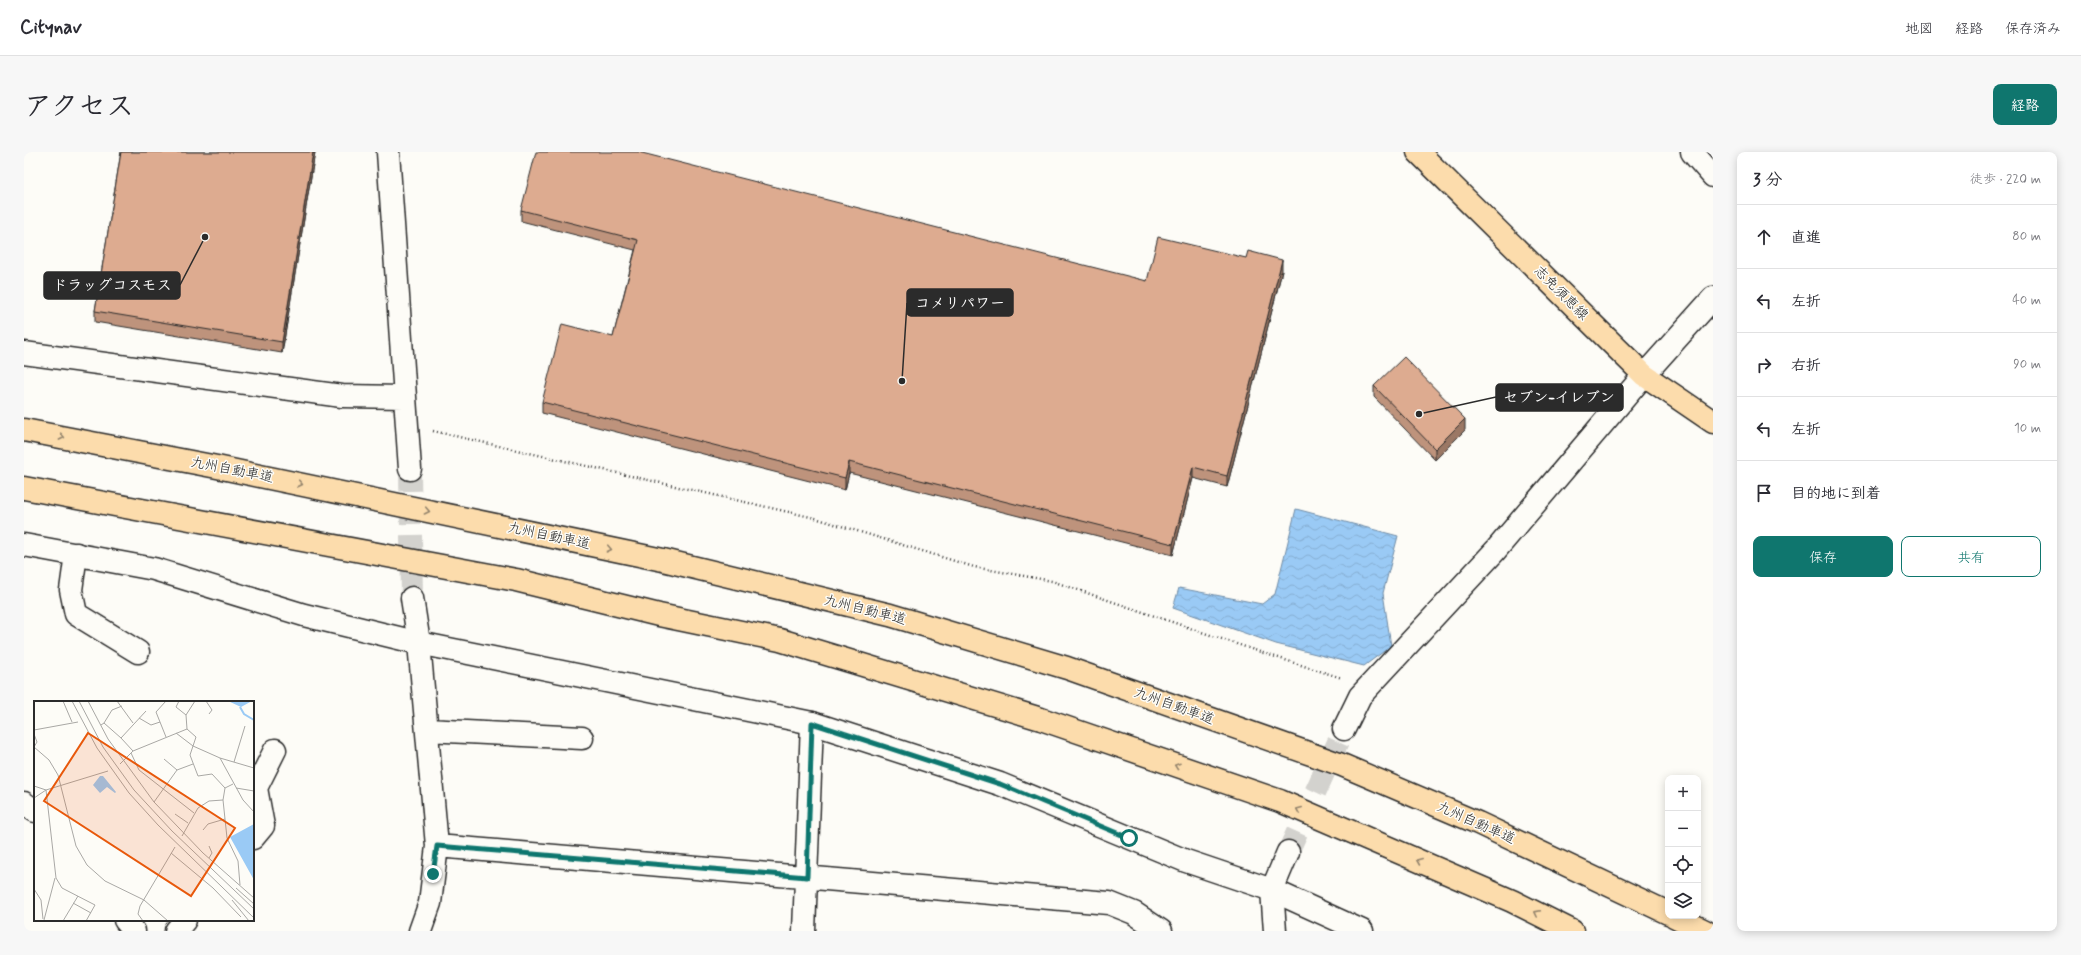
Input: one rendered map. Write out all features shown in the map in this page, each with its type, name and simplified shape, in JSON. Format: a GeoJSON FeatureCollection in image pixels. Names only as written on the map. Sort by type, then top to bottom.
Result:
{"type":"FeatureCollection","features":[{"type":"Feature","properties":{"kind":"main road","name":"志免須恵線"},"geometry":{"type":"LineString","coordinates":[[1418,152],[1644,375],[1713,422]]}},
{"type":"Feature","properties":{"kind":"main road"},"geometry":{"type":"LineString","coordinates":[[24,414],[138,438],[217,467]]}},
{"type":"Feature","properties":{"kind":"main road","name":"九州自動車道"},"geometry":{"type":"LineString","coordinates":[[24,430],[217,467],[663,560],[890,615],[1067,668],[1342,765],[1478,823],[1665,912]]}},
{"type":"Feature","properties":{"kind":"main road"},"geometry":{"type":"LineString","coordinates":[[24,488],[516,580],[659,615],[780,640],[1041,719],[1280,801],[1512,901],[1572,931]]}},
{"type":"Feature","properties":{"kind":"main road"},"geometry":{"type":"LineString","coordinates":[[1680,919],[1705,931]]}},
{"type":"Feature","properties":{"kind":"street"},"geometry":{"type":"LineString","coordinates":[[388,152],[410,470]]}},
{"type":"Feature","properties":{"kind":"street"},"geometry":{"type":"LineString","coordinates":[[1692,152],[1713,176]]}},
{"type":"Feature","properties":{"kind":"street"},"geometry":{"type":"LineString","coordinates":[[1344,729],[1360,696],[1495,551],[1644,375],[1713,298]]}},
{"type":"Feature","properties":{"kind":"street"},"geometry":{"type":"LineString","coordinates":[[24,353],[342,396],[404,397]]}},
{"type":"Feature","properties":{"kind":"street"},"geometry":{"type":"LineString","coordinates":[[24,545],[154,569],[304,615],[420,643],[812,723],[1000,784],[1186,861],[1272,890],[1362,931]]}},
{"type":"Feature","properties":{"kind":"street"},"geometry":{"type":"LineString","coordinates":[[76,554],[71,590],[76,614],[138,652]]}},
{"type":"Feature","properties":{"kind":"street"},"geometry":{"type":"LineString","coordinates":[[412,598],[420,643],[437,846],[430,903],[420,931]]}},
{"type":"Feature","properties":{"kind":"street"},"geometry":{"type":"LineString","coordinates":[[804,931],[812,723]]}},
{"type":"Feature","properties":{"kind":"street"},"geometry":{"type":"LineString","coordinates":[[427,730],[582,738]]}},
{"type":"Feature","properties":{"kind":"street"},"geometry":{"type":"LineString","coordinates":[[254,837],[263,826],[256,788],[275,750]]}},
{"type":"Feature","properties":{"kind":"street"},"geometry":{"type":"LineString","coordinates":[[24,803],[34,810]]}},
{"type":"Feature","properties":{"kind":"street"},"geometry":{"type":"LineString","coordinates":[[437,846],[1109,903],[1134,913],[1161,931]]}},
{"type":"Feature","properties":{"kind":"street"},"geometry":{"type":"LineString","coordinates":[[1275,931],[1272,890],[1288,852]]}},
{"type":"Feature","properties":{"kind":"street"},"geometry":{"type":"LineString","coordinates":[[126,921],[134,931]]}},
{"type":"Feature","properties":{"kind":"street"},"geometry":{"type":"LineString","coordinates":[[176,931],[184,921]]}},
{"type":"Feature","properties":{"kind":"path"},"geometry":{"type":"LineString","coordinates":[[407,430],[429,430],[815,518],[974,567],[1052,581],[1266,654],[1369,686]]}},
{"type":"Feature","properties":{"kind":"water"},"geometry":{"type":"Polygon","coordinates":[[[1296,509],[1398,536],[1383,593],[1391,646],[1364,666],[1276,644],[1173,608],[1179,588],[1262,604],[1275,594],[1296,509]]]}},
{"type":"Feature","properties":{"kind":"building"},"geometry":{"type":"Polygon","coordinates":[[[121,152],[313,152],[282,342],[95,311],[121,152]]]}},
{"type":"Feature","properties":{"kind":"building"},"geometry":{"type":"Polygon","coordinates":[[[536,152],[638,152],[1147,281],[1158,237],[1246,258],[1248,251],[1282,260],[1227,476],[1193,467],[1173,544],[849,462],[845,478],[542,402],[562,324],[613,337],[638,240],[521,210],[536,152]]]}},
{"type":"Feature","properties":{"kind":"building"},"geometry":{"type":"Polygon","coordinates":[[[1404,357],[1465,419],[1435,449],[1374,386],[1404,357]]]}},
{"type":"Feature","properties":{"kind":"tunnel"},"geometry":{"type":"LineString","coordinates":[[410,469],[412,598]]}},
{"type":"Feature","properties":{"kind":"tunnel"},"geometry":{"type":"LineString","coordinates":[[1288,852],[1344,729]]}},
{"type":"Feature","properties":{"kind":"place","name":"ドラッグコスモス"},"geometry":{"type":"Point","coordinates":[205,237]}},
{"type":"Feature","properties":{"kind":"place","name":"コメリパワー"},"geometry":{"type":"Point","coordinates":[902,381]}},
{"type":"Feature","properties":{"kind":"place","name":"セブン-イレブン"},"geometry":{"type":"Point","coordinates":[1419,414]}},
{"type":"Feature","properties":{"kind":"route"},"geometry":{"type":"LineString","coordinates":[[433,874],[437,846],[807,877],[812,723],[1000,784],[1129,838]]}}]}
